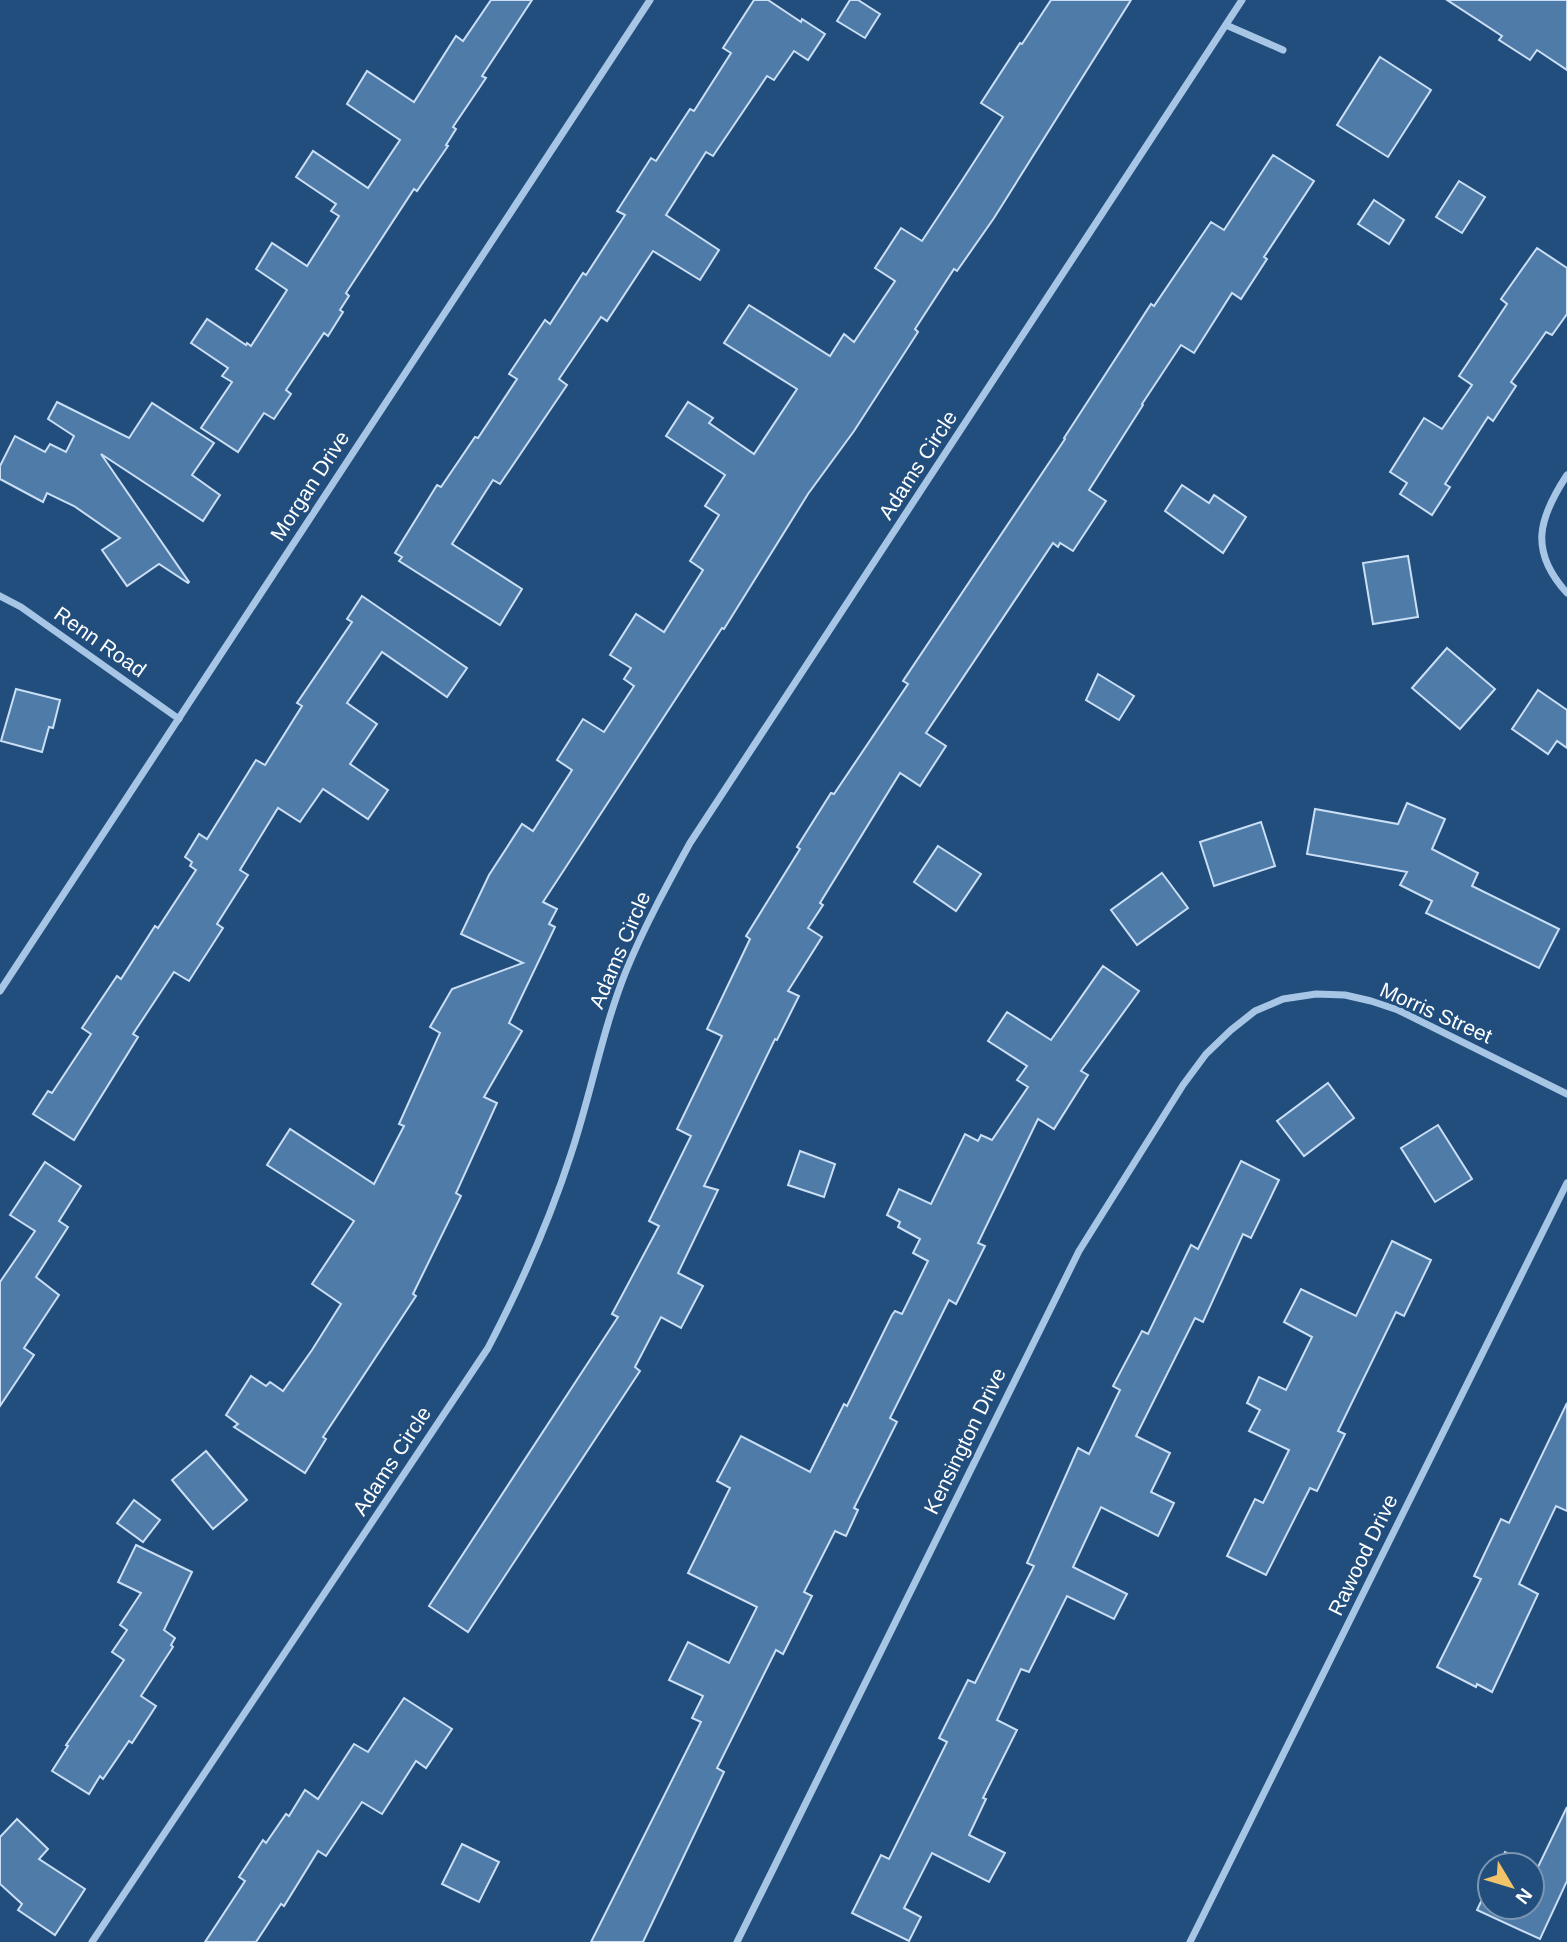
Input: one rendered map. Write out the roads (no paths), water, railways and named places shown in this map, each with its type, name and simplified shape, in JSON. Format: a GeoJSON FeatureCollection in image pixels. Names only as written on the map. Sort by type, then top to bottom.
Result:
{"type":"FeatureCollection","features":[{"type":"Feature","properties":{"kind":"street","name":"Morgan Drive"},"geometry":{"type":"LineString","coordinates":[[0,991],[650,0]]}},
{"type":"Feature","properties":{"kind":"street","name":"Adams Circle"},"geometry":{"type":"LineString","coordinates":[[92,1942],[488,1349],[546,1226],[572,1152],[610,1015],[626,971],[666,886],[690,843],[1242,0]]}},
{"type":"Feature","properties":{"kind":"street"},"geometry":{"type":"LineString","coordinates":[[1226,25],[1283,50]]}},
{"type":"Feature","properties":{"kind":"street"},"geometry":{"type":"LineString","coordinates":[[1567,475],[1554,495],[1544,518],[1540,537],[1544,560],[1553,577],[1567,593]]}},
{"type":"Feature","properties":{"kind":"street","name":"Renn Road"},"geometry":{"type":"LineString","coordinates":[[0,596],[21,607],[179,719]]}},
{"type":"Feature","properties":{"kind":"street","name":"Morris Street"},"geometry":{"type":"LineString","coordinates":[[1283,999],[1316,994],[1345,995],[1398,1010],[1567,1094]]}},
{"type":"Feature","properties":{"kind":"street","name":"Kensington Drive"},"geometry":{"type":"LineString","coordinates":[[737,1942],[1080,1251],[1183,1085],[1206,1054],[1255,1011],[1283,999]]}},
{"type":"Feature","properties":{"kind":"street","name":"Rawood Drive"},"geometry":{"type":"LineString","coordinates":[[1190,1942],[1567,1183]]}}]}
